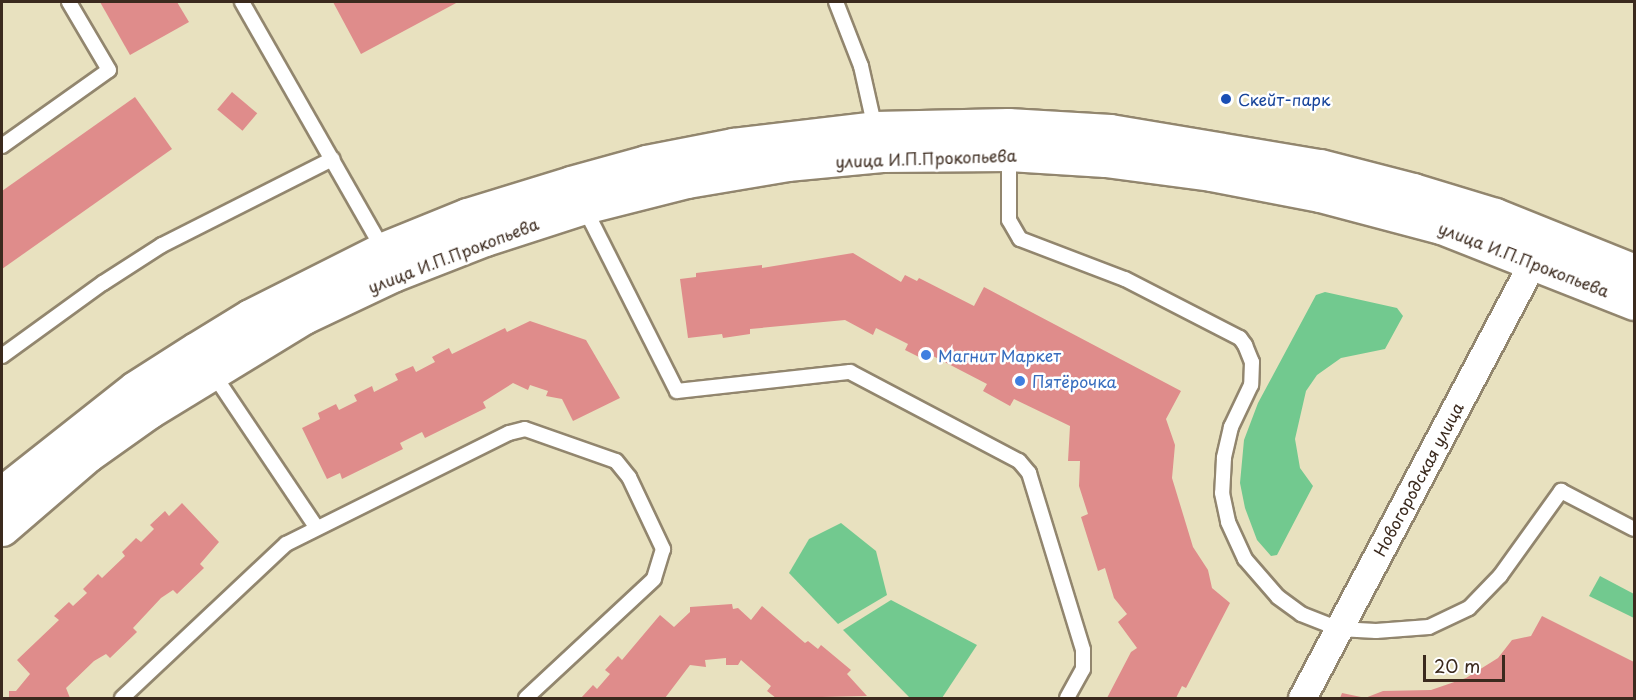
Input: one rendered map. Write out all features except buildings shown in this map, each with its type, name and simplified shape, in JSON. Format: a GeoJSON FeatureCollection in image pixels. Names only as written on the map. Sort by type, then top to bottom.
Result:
{"type":"FeatureCollection","features":[{"type":"Feature","properties":{"kind":"street","name":"улица И.П.Прокопьева"},"geometry":{"type":"LineString","coordinates":[[2,530],[88,455],[204,360],[250,316],[383,249],[467,215],[577,195],[687,181],[787,164],[879,142],[1009,139],[1117,161],[1211,174],[1320,195],[1441,227],[1539,246],[1635,271]]}},
{"type":"Feature","properties":{"kind":"street","name":"улица И.П.Прокопьева"},"geometry":{"type":"LineString","coordinates":[[2,493],[135,388],[304,317],[393,275],[484,239],[577,195]]}},
{"type":"Feature","properties":{"kind":"street","name":"улица И.П.Прокопьева"},"geometry":{"type":"LineString","coordinates":[[1539,246],[1635,303]]}},
{"type":"Feature","properties":{"kind":"street","name":"Новогородская улица"},"geometry":{"type":"LineString","coordinates":[[1302,699],[1539,246]]}},
{"type":"Feature","properties":{"kind":"lane"},"geometry":{"type":"LineString","coordinates":[[2,146],[109,70],[69,2]]}},
{"type":"Feature","properties":{"kind":"lane"},"geometry":{"type":"LineString","coordinates":[[242,2],[383,249]]}},
{"type":"Feature","properties":{"kind":"lane"},"geometry":{"type":"LineString","coordinates":[[836,2],[861,66],[879,142]]}},
{"type":"Feature","properties":{"kind":"lane"},"geometry":{"type":"LineString","coordinates":[[1009,139],[1009,220],[1020,239],[1125,279],[1240,338],[1245,345],[1252,362],[1251,385],[1231,427],[1224,458],[1222,493],[1228,522],[1245,559],[1278,597],[1301,614],[1339,629],[1376,631],[1429,627],[1469,608],[1500,576],[1561,491],[1635,529]]}},
{"type":"Feature","properties":{"kind":"lane"},"geometry":{"type":"LineString","coordinates":[[2,356],[93,289],[162,245],[332,159]]}},
{"type":"Feature","properties":{"kind":"lane"},"geometry":{"type":"LineString","coordinates":[[577,195],[677,391],[850,372],[1020,461],[1029,473],[1083,650],[1083,669],[1067,699]]}},
{"type":"Feature","properties":{"kind":"lane"},"geometry":{"type":"LineString","coordinates":[[204,360],[316,527]]}},
{"type":"Feature","properties":{"kind":"lane"},"geometry":{"type":"LineString","coordinates":[[122,699],[271,555],[316,527],[516,431],[540,432],[616,460],[658,534],[663,549],[659,571],[526,699]]}},
{"type":"Feature","properties":{"kind":"green space"},"geometry":{"type":"Polygon","coordinates":[[[1325,292],[1397,308],[1403,316],[1385,349],[1341,358],[1317,375],[1306,391],[1295,439],[1300,468],[1313,486],[1277,555],[1271,556],[1257,540],[1245,508],[1240,483],[1244,440],[1258,403],[1316,295],[1325,292]]]}},
{"type":"Feature","properties":{"kind":"green space"},"geometry":{"type":"Polygon","coordinates":[[[841,523],[876,551],[887,595],[838,624],[789,573],[809,539],[841,523]]]}},
{"type":"Feature","properties":{"kind":"green space"},"geometry":{"type":"Polygon","coordinates":[[[1600,576],[1634,594],[1634,618],[1589,596],[1600,576]]]}},
{"type":"Feature","properties":{"kind":"green space"},"geometry":{"type":"Polygon","coordinates":[[[891,600],[977,645],[942,698],[910,698],[843,630],[891,600]]]}},
{"type":"Feature","properties":{"kind":"place","name":"Скейт-парк"},"geometry":{"type":"Point","coordinates":[1226,99]}},
{"type":"Feature","properties":{"kind":"place","name":"Магнит Маркет"},"geometry":{"type":"Point","coordinates":[926,355]}},
{"type":"Feature","properties":{"kind":"place","name":"Пятёрочка"},"geometry":{"type":"Point","coordinates":[1020,381]}}]}
